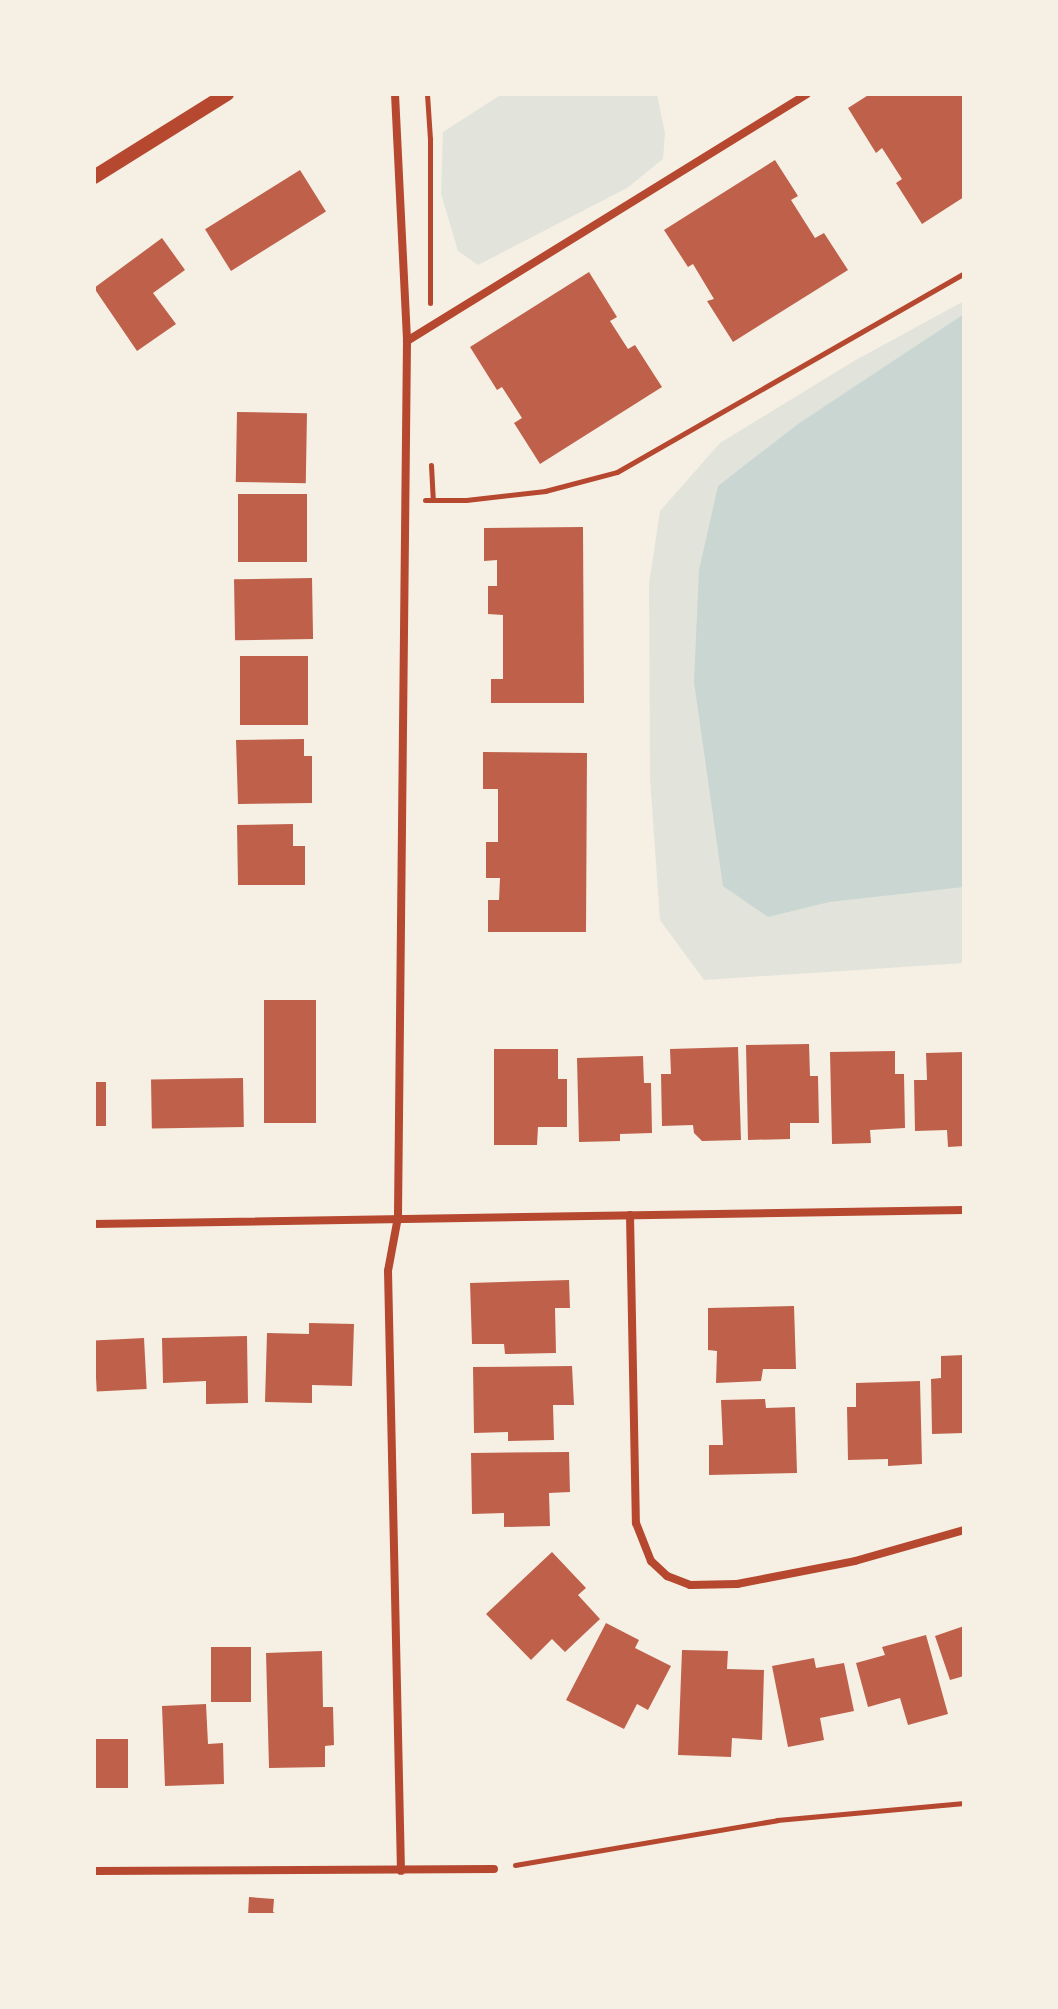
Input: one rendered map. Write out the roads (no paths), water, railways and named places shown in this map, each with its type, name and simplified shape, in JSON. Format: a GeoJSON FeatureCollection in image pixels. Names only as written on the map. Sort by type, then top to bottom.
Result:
{"type":"FeatureCollection","features":[{"type":"Feature","properties":{"kind":"street"},"geometry":{"type":"LineString","coordinates":[[94,177],[227,94]]}},
{"type":"Feature","properties":{"kind":"street"},"geometry":{"type":"LineString","coordinates":[[395,94],[407,341],[398,1217],[388,1271],[401,1871]]}},
{"type":"Feature","properties":{"kind":"street"},"geometry":{"type":"LineString","coordinates":[[407,341],[807,94]]}},
{"type":"Feature","properties":{"kind":"street"},"geometry":{"type":"LineString","coordinates":[[94,1224],[964,1210]]}},
{"type":"Feature","properties":{"kind":"street"},"geometry":{"type":"LineString","coordinates":[[630,1215],[636,1523],[651,1561],[667,1576],[690,1585],[737,1584],[897,1551],[964,1530]]}},
{"type":"Feature","properties":{"kind":"street"},"geometry":{"type":"LineString","coordinates":[[94,1871],[494,1869]]}}]}
